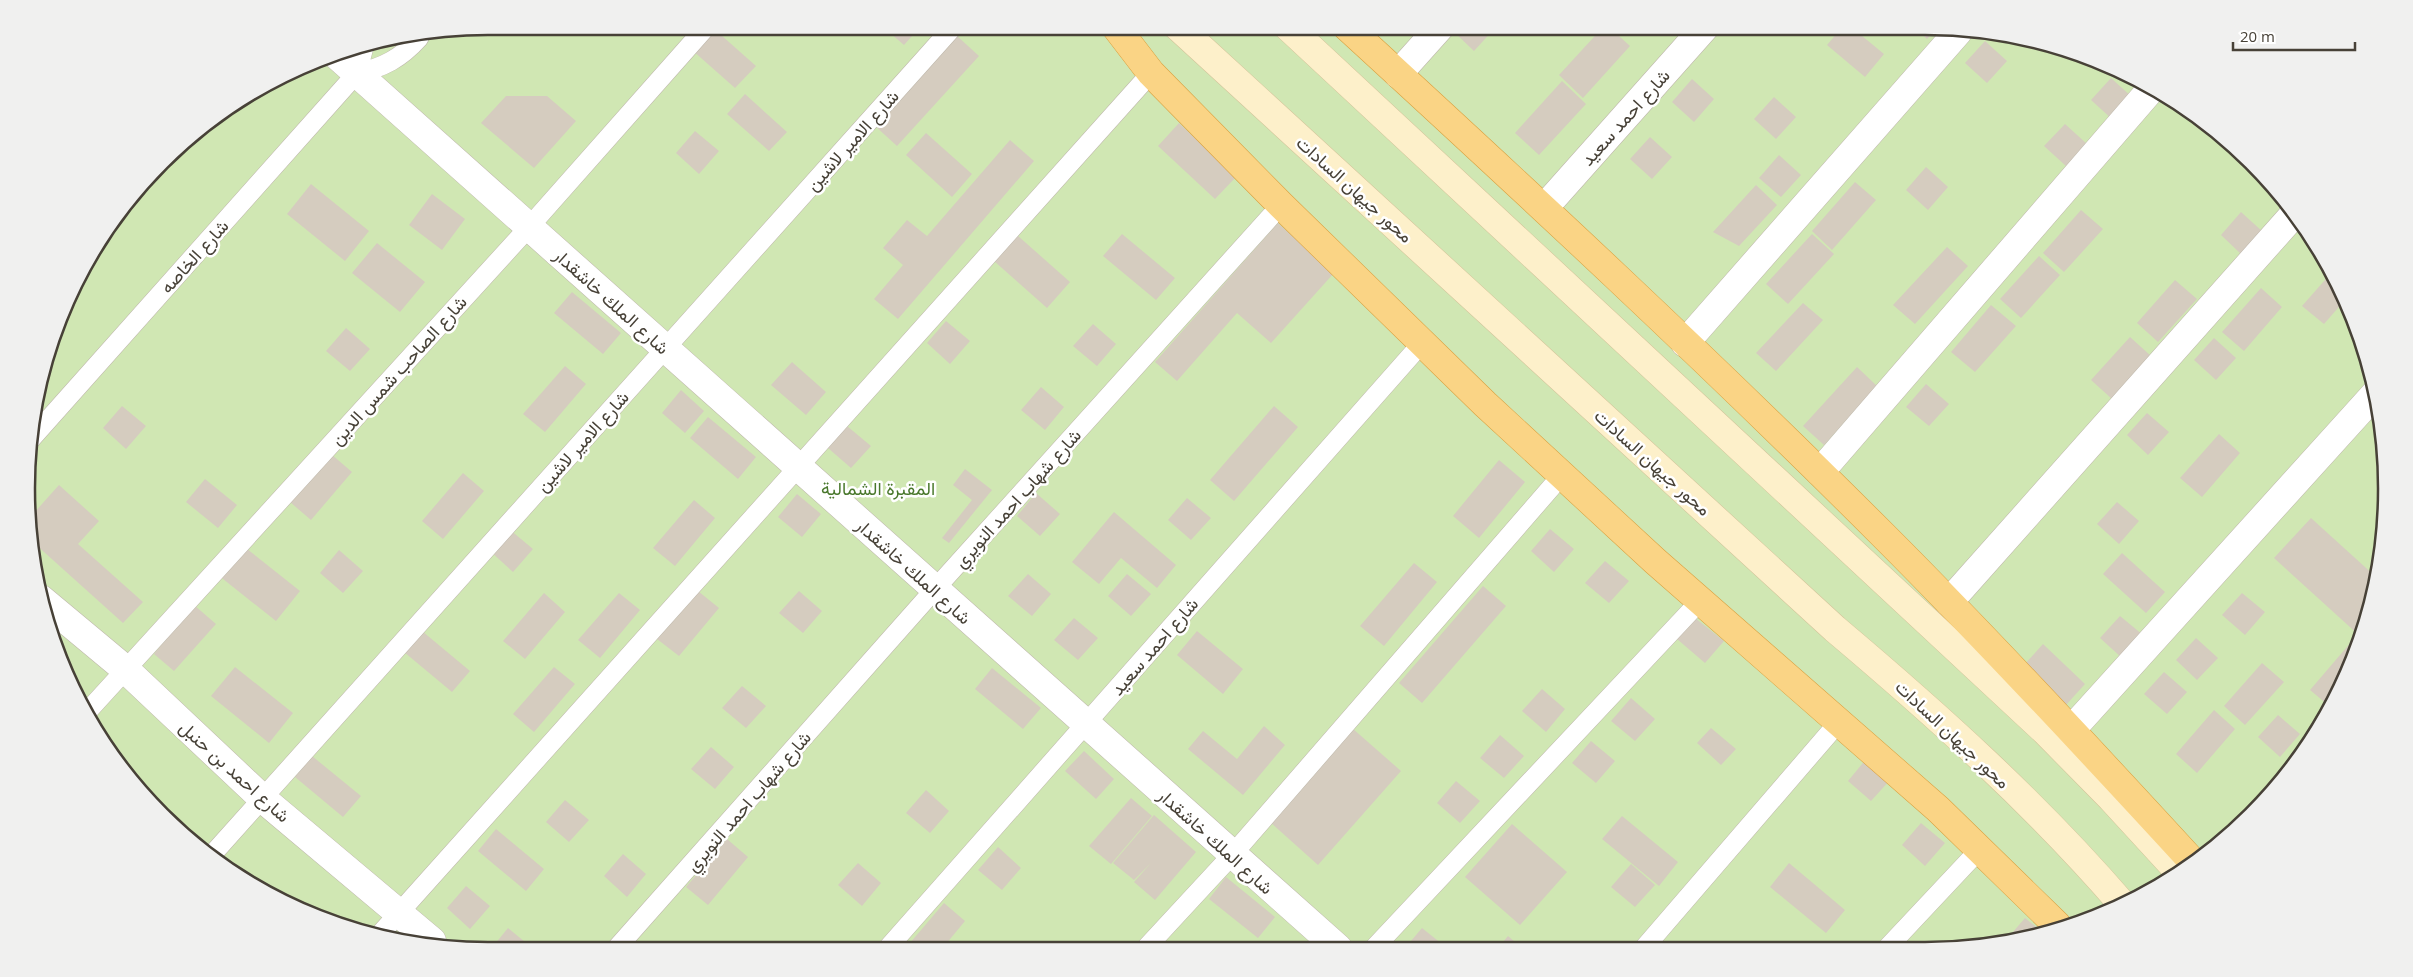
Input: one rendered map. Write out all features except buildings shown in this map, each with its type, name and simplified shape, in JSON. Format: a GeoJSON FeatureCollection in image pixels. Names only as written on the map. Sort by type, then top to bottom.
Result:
{"type":"FeatureCollection","features":[{"type":"Feature","properties":{"kind":"highway"},"geometry":{"type":"LineString","coordinates":[[1122,35],[1151,73],[1281,205],[1422,343],[1562,475],[1700,601],[1938,809],[2055,923]]}},
{"type":"Feature","properties":{"kind":"highway"},"geometry":{"type":"LineString","coordinates":[[1356,35],[1544,208],[1820,472],[2072,729],[2188,857]]}},
{"type":"Feature","properties":{"kind":"main road","name":"محور جيهان السادات"},"geometry":{"type":"LineString","coordinates":[[1187,35],[1835,629],[1912,694],[2056,832],[2117,899]]}},
{"type":"Feature","properties":{"kind":"main road"},"geometry":{"type":"LineString","coordinates":[[1297,35],[2045,731],[2111,798],[2174,867]]}},
{"type":"Feature","properties":{"kind":"street"},"geometry":{"type":"LineString","coordinates":[[1398,74],[1433,35]]}},
{"type":"Feature","properties":{"kind":"street","name":"شارع احمد سعيد"},"geometry":{"type":"LineString","coordinates":[[1544,208],[1698,35]]}},
{"type":"Feature","properties":{"kind":"street"},"geometry":{"type":"LineString","coordinates":[[1685,343],[1954,36]]}},
{"type":"Feature","properties":{"kind":"street","name":"شارع الملك خاشقدار"},"geometry":{"type":"LineString","coordinates":[[342,60],[1331,942]]}},
{"type":"Feature","properties":{"kind":"street"},"geometry":{"type":"LineString","coordinates":[[1820,472],[2147,94]]}},
{"type":"Feature","properties":{"kind":"street"},"geometry":{"type":"LineString","coordinates":[[1949,602],[2289,219]]}},
{"type":"Feature","properties":{"kind":"street"},"geometry":{"type":"LineString","coordinates":[[2072,729],[2369,401]]}},
{"type":"Feature","properties":{"kind":"street","name":"شارع احمد بن حنبل"},"geometry":{"type":"LineString","coordinates":[[50,607],[125,669],[263,799],[428,938]]}},
{"type":"Feature","properties":{"kind":"lane","name":"شارع الصاحب شمس الدين"},"geometry":{"type":"LineString","coordinates":[[91,706],[529,227],[699,35]]}},
{"type":"Feature","properties":{"kind":"lane","name":"شارع الامير لاشين"},"geometry":{"type":"LineString","coordinates":[[216,851],[946,35]]}},
{"type":"Feature","properties":{"kind":"lane"},"geometry":{"type":"LineString","coordinates":[[357,73],[377,69],[396,60],[416,41]]}},
{"type":"Feature","properties":{"kind":"lane","name":"شارع الخاصه"},"geometry":{"type":"LineString","coordinates":[[39,430],[357,73],[362,53]]}},
{"type":"Feature","properties":{"kind":"lane"},"geometry":{"type":"LineString","coordinates":[[384,930],[1151,73]]}},
{"type":"Feature","properties":{"kind":"lane","name":"شارع شهاب احمد النويري"},"geometry":{"type":"LineString","coordinates":[[623,942],[934,589],[1281,205]]}},
{"type":"Feature","properties":{"kind":"lane","name":"شارع احمد سعيد"},"geometry":{"type":"LineString","coordinates":[[893,942],[1422,343]]}},
{"type":"Feature","properties":{"kind":"lane"},"geometry":{"type":"LineString","coordinates":[[1152,942],[1232,855],[1562,475]]}},
{"type":"Feature","properties":{"kind":"lane"},"geometry":{"type":"LineString","coordinates":[[1380,942],[1700,601]]}},
{"type":"Feature","properties":{"kind":"lane"},"geometry":{"type":"LineString","coordinates":[[1649,942],[1838,723]]}},
{"type":"Feature","properties":{"kind":"lane"},"geometry":{"type":"LineString","coordinates":[[1893,942],[1980,849]]}},
{"type":"Feature","properties":{"kind":"green space","name":"المقبرة الشمالية"},"geometry":{"type":"Polygon","coordinates":[[[1925,35],[1984,39],[2042,50],[2070,59],[2125,82],[2176,111],[2201,129],[2224,148],[2265,189],[2302,237],[2317,262],[2331,288],[2354,343],[2363,371],[2374,429],[2378,488],[2377,518],[2374,548],[2363,606],[2354,634],[2331,689],[2302,740],[2265,788],[2224,829],[2176,866],[2125,895],[2070,918],[2042,927],[1984,938],[1925,942],[488,942],[429,938],[371,927],[343,918],[288,895],[237,866],[189,829],[168,809],[129,765],[111,740],[82,689],[59,634],[50,606],[39,548],[36,518],[36,459],[39,429],[50,371],[59,343],[82,288],[111,237],[148,189],[168,168],[212,129],[237,111],[288,82],[343,59],[371,50],[429,39],[459,36],[1925,35]]]}}]}
